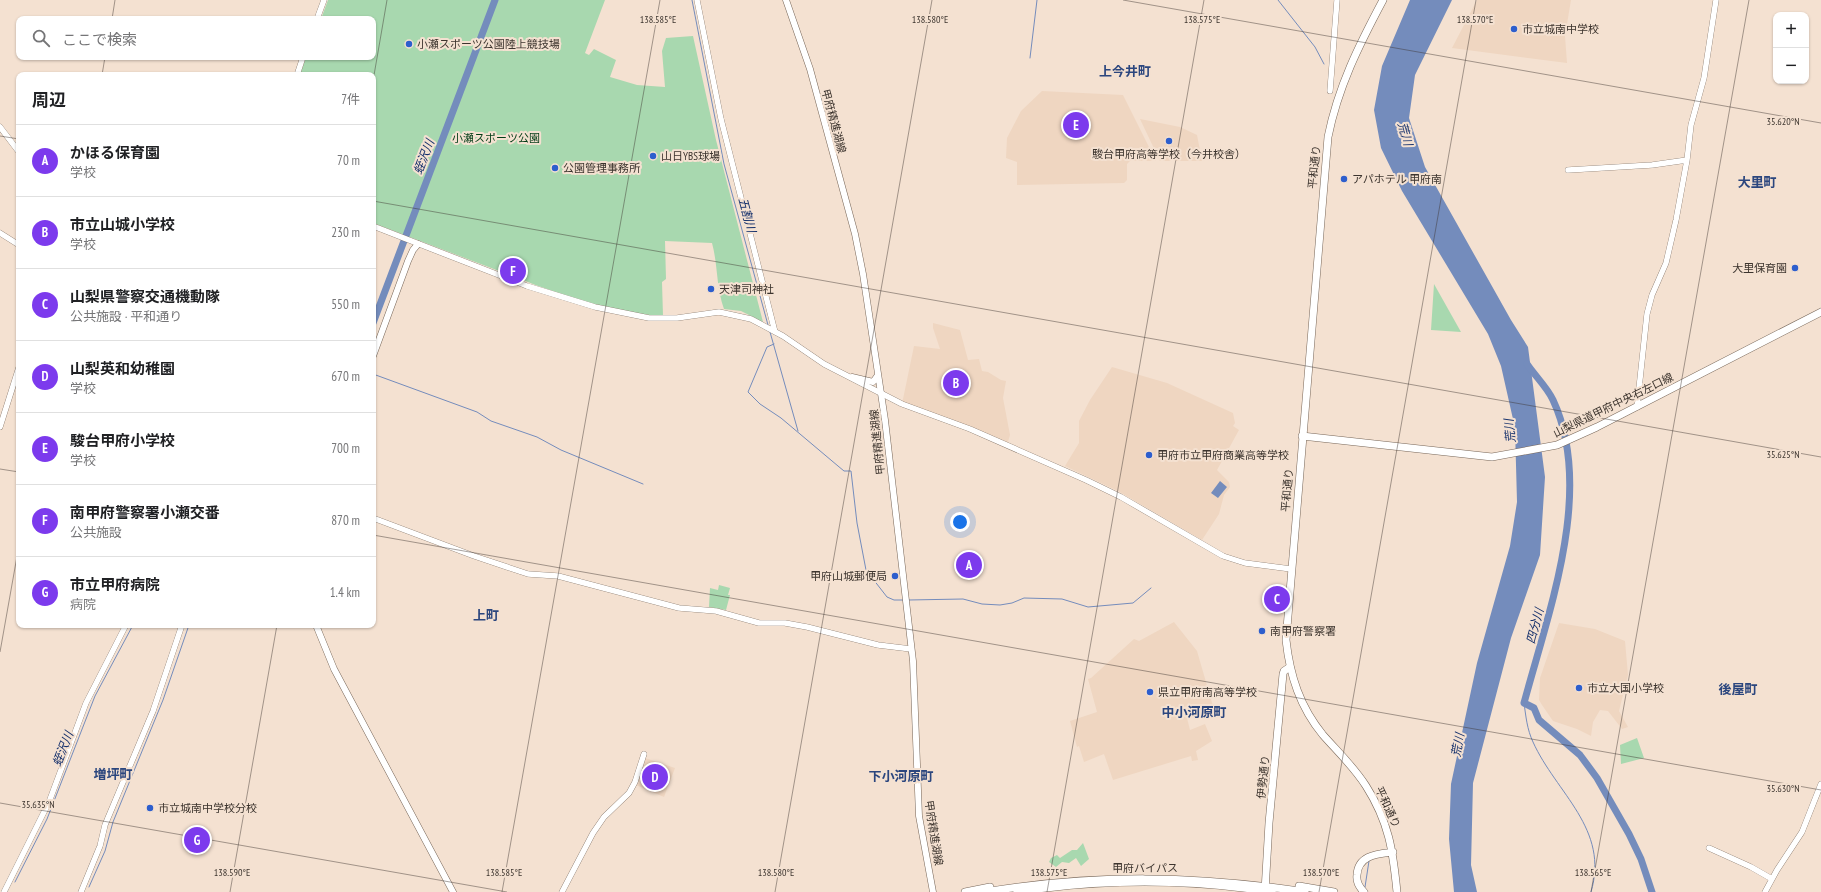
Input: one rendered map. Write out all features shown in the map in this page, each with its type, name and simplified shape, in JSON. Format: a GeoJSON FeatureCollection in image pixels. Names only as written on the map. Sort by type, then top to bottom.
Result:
{"type":"FeatureCollection","features":[{"type":"Feature","properties":{"kind":"main road","name":"甲府精進湖線"},"geometry":{"type":"LineString","coordinates":[[786,0],[803,45],[855,234],[864,274],[878,375],[911,649],[919,816],[933,892]]}},
{"type":"Feature","properties":{"kind":"main road","name":"平和通り"},"geometry":{"type":"LineString","coordinates":[[1383,0],[1350,65],[1335,108],[1328,137],[1286,635],[1290,667],[1297,692],[1310,717],[1323,734],[1353,767],[1374,799],[1384,821],[1393,852],[1397,892]]}},
{"type":"Feature","properties":{"kind":"main road"},"geometry":{"type":"LineString","coordinates":[[376,348],[408,261],[413,250],[418,244]]}},
{"type":"Feature","properties":{"kind":"main road","name":"山梨県道甲府中央右左口線"},"geometry":{"type":"LineString","coordinates":[[1302,436],[1458,454],[1499,456],[1558,445],[1637,407],[1821,312]]}},
{"type":"Feature","properties":{"kind":"main road"},"geometry":{"type":"LineString","coordinates":[[852,377],[873,382],[878,375]]}},
{"type":"Feature","properties":{"kind":"main road"},"geometry":{"type":"LineString","coordinates":[[317,628],[334,669],[453,892]]}},
{"type":"Feature","properties":{"kind":"main road","name":"伊勢通り"},"geometry":{"type":"LineString","coordinates":[[1267,889],[1268,830],[1283,674],[1284,671],[1290,667]]}},
{"type":"Feature","properties":{"kind":"main road"},"geometry":{"type":"LineString","coordinates":[[1364,892],[1358,884],[1356,874],[1358,867],[1367,857],[1376,854],[1393,852]]}},
{"type":"Feature","properties":{"kind":"main road"},"geometry":{"type":"LineString","coordinates":[[965,892],[1036,880],[1064,878],[1077,880]]}},
{"type":"Feature","properties":{"kind":"main road","name":"甲府バイパス"},"geometry":{"type":"LineString","coordinates":[[1019,890],[1077,880],[1168,878],[1267,889]]}},
{"type":"Feature","properties":{"kind":"main road","name":"甲府バイパス"},"geometry":{"type":"LineString","coordinates":[[985,892],[1084,885],[1160,883],[1305,892]]}},
{"type":"Feature","properties":{"kind":"main road"},"geometry":{"type":"LineString","coordinates":[[1267,889],[1275,883],[1334,892]]}},
{"type":"Feature","properties":{"kind":"main road"},"geometry":{"type":"LineString","coordinates":[[1048,892],[1067,890],[1084,885]]}},
{"type":"Feature","properties":{"kind":"street"},"geometry":{"type":"LineString","coordinates":[[318,16],[324,0]]}},
{"type":"Feature","properties":{"kind":"street"},"geometry":{"type":"LineString","coordinates":[[697,0],[721,119],[772,330]]}},
{"type":"Feature","properties":{"kind":"street"},"geometry":{"type":"LineString","coordinates":[[1330,91],[1337,0]]}},
{"type":"Feature","properties":{"kind":"street"},"geometry":{"type":"LineString","coordinates":[[1637,407],[1646,314],[1652,295],[1666,263],[1687,160],[1691,125],[1704,78],[1716,0]]}},
{"type":"Feature","properties":{"kind":"street"},"geometry":{"type":"LineString","coordinates":[[297,72],[302,60]]}},
{"type":"Feature","properties":{"kind":"street"},"geometry":{"type":"LineString","coordinates":[[0,127],[16,148]]}},
{"type":"Feature","properties":{"kind":"street"},"geometry":{"type":"LineString","coordinates":[[1568,170],[1652,165],[1687,160]]}},
{"type":"Feature","properties":{"kind":"street"},"geometry":{"type":"LineString","coordinates":[[376,227],[527,286],[595,307],[649,318],[666,319],[719,312],[751,319],[772,330],[824,364],[909,407],[970,429],[1110,491],[1223,556],[1244,563],[1291,569]]}},
{"type":"Feature","properties":{"kind":"street"},"geometry":{"type":"LineString","coordinates":[[0,233],[16,243]]}},
{"type":"Feature","properties":{"kind":"street"},"geometry":{"type":"LineString","coordinates":[[0,427],[16,376]]}},
{"type":"Feature","properties":{"kind":"street"},"geometry":{"type":"LineString","coordinates":[[376,519],[474,556],[528,574],[558,576],[679,608],[716,611],[759,624],[785,623],[807,626],[878,645],[911,649]]}},
{"type":"Feature","properties":{"kind":"street"},"geometry":{"type":"LineString","coordinates":[[4,892],[49,802],[86,703],[124,628]]}},
{"type":"Feature","properties":{"kind":"street"},"geometry":{"type":"LineString","coordinates":[[81,892],[100,846],[105,825],[153,711],[181,628]]}},
{"type":"Feature","properties":{"kind":"street"},"geometry":{"type":"LineString","coordinates":[[562,892],[593,834],[604,817],[629,793],[635,782],[644,754]]}},
{"type":"Feature","properties":{"kind":"street"},"geometry":{"type":"LineString","coordinates":[[1765,892],[1802,832],[1821,784]]}},
{"type":"Feature","properties":{"kind":"street"},"geometry":{"type":"LineString","coordinates":[[1709,848],[1751,867],[1772,879]]}},
{"type":"Feature","properties":{"kind":"shaded area","name":"市立城南中学校"},"geometry":{"type":"Polygon","coordinates":[[[1477,0],[1571,0],[1565,36],[1567,63],[1452,48],[1477,0]]]}},
{"type":"Feature","properties":{"kind":"shaded area"},"geometry":{"type":"Polygon","coordinates":[[[1042,91],[1123,95],[1156,161],[1130,161],[1127,164],[1127,180],[1124,183],[1017,185],[1017,162],[1006,158],[1007,138],[1021,111],[1042,91]]]}},
{"type":"Feature","properties":{"kind":"shaded area"},"geometry":{"type":"Polygon","coordinates":[[[1140,119],[1180,127],[1197,135],[1202,161],[1160,161],[1140,119]]]}},
{"type":"Feature","properties":{"kind":"shaded area"},"geometry":{"type":"Polygon","coordinates":[[[933,323],[960,330],[968,360],[979,359],[982,371],[988,372],[1001,380],[1006,381],[1003,398],[1010,435],[1007,445],[902,404],[914,346],[940,349],[933,328],[933,323]]]}},
{"type":"Feature","properties":{"kind":"shaded area","name":"甲府市立甲府商業高等学校"},"geometry":{"type":"Polygon","coordinates":[[[1112,367],[1167,383],[1233,413],[1235,423],[1233,426],[1239,430],[1217,470],[1229,482],[1230,487],[1224,495],[1219,514],[1202,540],[1118,491],[1065,466],[1079,443],[1079,421],[1090,400],[1112,367]]]}},
{"type":"Feature","properties":{"kind":"shaded area","name":"県立甲府南高等学校"},"geometry":{"type":"Polygon","coordinates":[[[1174,622],[1197,651],[1215,713],[1185,710],[1190,730],[1205,724],[1212,741],[1196,751],[1198,760],[1192,761],[1191,756],[1113,780],[1104,754],[1084,762],[1079,746],[1077,747],[1070,721],[1097,712],[1088,679],[1091,678],[1134,639],[1139,641],[1174,622]]]}},
{"type":"Feature","properties":{"kind":"shaded area"},"geometry":{"type":"Polygon","coordinates":[[[1559,623],[1595,629],[1625,641],[1628,675],[1619,711],[1628,727],[1622,729],[1608,711],[1600,710],[1593,722],[1591,736],[1577,729],[1553,721],[1542,705],[1539,700],[1540,678],[1559,623]]]}},
{"type":"Feature","properties":{"kind":"shaded area"},"geometry":{"type":"Polygon","coordinates":[[[645,758],[675,768],[664,797],[636,785],[645,758]]]}},
{"type":"Feature","properties":{"kind":"green space","name":"小瀬スポーツ公園"},"geometry":{"type":"Polygon","coordinates":[[[328,0],[605,0],[585,53],[589,55],[594,49],[616,60],[610,77],[637,85],[665,87],[662,51],[666,38],[693,36],[716,140],[763,322],[741,311],[724,309],[721,301],[712,243],[665,241],[666,279],[662,282],[663,316],[621,311],[580,300],[376,224],[376,72],[301,72],[305,60],[376,60],[376,16],[322,16],[328,0]]]}},
{"type":"Feature","properties":{"kind":"green space"},"geometry":{"type":"Polygon","coordinates":[[[1434,284],[1461,332],[1431,330],[1434,284]]]}},
{"type":"Feature","properties":{"kind":"green space"},"geometry":{"type":"Polygon","coordinates":[[[719,585],[730,588],[728,595],[730,595],[726,610],[709,607],[710,588],[718,590],[719,585]]]}},
{"type":"Feature","properties":{"kind":"green space"},"geometry":{"type":"Polygon","coordinates":[[[1637,738],[1644,758],[1621,764],[1620,745],[1637,738]]]}},
{"type":"Feature","properties":{"kind":"green space"},"geometry":{"type":"Polygon","coordinates":[[[1083,843],[1089,859],[1081,866],[1076,858],[1069,863],[1062,862],[1056,867],[1049,862],[1051,858],[1057,855],[1060,858],[1072,850],[1077,850],[1083,843]]]}},
{"type":"Feature","properties":{"kind":"water","name":"荒川"},"geometry":{"type":"Polygon","coordinates":[[[1410,0],[1452,0],[1415,75],[1409,118],[1425,167],[1511,320],[1528,347],[1545,477],[1540,555],[1511,638],[1473,783],[1471,865],[1477,892],[1454,892],[1449,839],[1451,784],[1477,663],[1510,546],[1517,502],[1515,428],[1501,366],[1488,334],[1402,191],[1381,148],[1374,110],[1382,66],[1410,0]]]}},
{"type":"Feature","properties":{"kind":"water"},"geometry":{"type":"Polygon","coordinates":[[[1220,481],[1227,487],[1218,498],[1211,493],[1220,481]]]}},
{"type":"Feature","properties":{"kind":"waterway","name":"蛭沢川"},"geometry":{"type":"LineString","coordinates":[[376,315],[495,0]]}},
{"type":"Feature","properties":{"kind":"waterway","name":"五割川"},"geometry":{"type":"LineString","coordinates":[[692,0],[724,164],[768,325]]}},
{"type":"Feature","properties":{"kind":"waterway"},"geometry":{"type":"LineString","coordinates":[[1030,58],[1037,0]]}},
{"type":"Feature","properties":{"kind":"waterway"},"geometry":{"type":"LineString","coordinates":[[1278,0],[1315,47],[1324,64]]}},
{"type":"Feature","properties":{"kind":"waterway","name":"五割川"},"geometry":{"type":"LineString","coordinates":[[770,332],[798,431]]}},
{"type":"Feature","properties":{"kind":"waterway"},"geometry":{"type":"LineString","coordinates":[[774,344],[767,347],[748,392],[760,404],[781,418],[844,471],[851,471],[857,523],[866,570],[887,597],[894,600],[904,600]]}},
{"type":"Feature","properties":{"kind":"waterway","name":"四分川"},"geometry":{"type":"LineString","coordinates":[[1527,364],[1548,391],[1553,400],[1565,435],[1570,473],[1569,512],[1563,552],[1545,630],[1524,703],[1534,708],[1539,720],[1580,755],[1597,778],[1629,834],[1641,859],[1652,892]]}},
{"type":"Feature","properties":{"kind":"waterway"},"geometry":{"type":"LineString","coordinates":[[376,375],[477,412],[491,421],[537,437],[561,450],[643,484]]}},
{"type":"Feature","properties":{"kind":"waterway"},"geometry":{"type":"LineString","coordinates":[[909,600],[963,599],[982,604],[1000,605],[1012,603],[1024,598],[1062,599],[1088,607],[1133,603],[1151,588]]}},
{"type":"Feature","properties":{"kind":"waterway","name":"蛭沢川"},"geometry":{"type":"LineString","coordinates":[[15,882],[47,819],[95,696],[131,628]]}},
{"type":"Feature","properties":{"kind":"waterway"},"geometry":{"type":"LineString","coordinates":[[89,887],[105,851],[113,822],[163,700],[188,628]]}},
{"type":"Feature","properties":{"kind":"waterway"},"geometry":{"type":"LineString","coordinates":[[1524,703],[1528,728],[1533,742],[1543,761],[1578,812],[1587,830],[1593,849],[1595,870],[1591,892]]}},
{"type":"Feature","properties":{"kind":"waterway"},"geometry":{"type":"LineString","coordinates":[[1365,887],[1369,861]]}},
{"type":"Feature","properties":{"kind":"place","name":"市立城南中学校"},"geometry":{"type":"Point","coordinates":[1514,29]}},
{"type":"Feature","properties":{"kind":"place","name":"小瀬スポーツ公園陸上競技場"},"geometry":{"type":"Point","coordinates":[409,44]}},
{"type":"Feature","properties":{"kind":"place","name":"駿台甲府小学校"},"geometry":{"type":"Point","coordinates":[1076,125]}},
{"type":"Feature","properties":{"kind":"place","name":"駿台甲府高等学校（今井校舎）"},"geometry":{"type":"Point","coordinates":[1169,141]}},
{"type":"Feature","properties":{"kind":"place","name":"山日YBS球場"},"geometry":{"type":"Point","coordinates":[653,156]}},
{"type":"Feature","properties":{"kind":"place","name":"公園管理事務所"},"geometry":{"type":"Point","coordinates":[555,168]}},
{"type":"Feature","properties":{"kind":"place","name":"アパホテル 甲府南"},"geometry":{"type":"Point","coordinates":[1344,179]}},
{"type":"Feature","properties":{"kind":"place","name":"大里保育園"},"geometry":{"type":"Point","coordinates":[1795,268]}},
{"type":"Feature","properties":{"kind":"place","name":"南甲府警察署小瀬交番"},"geometry":{"type":"Point","coordinates":[513,271]}},
{"type":"Feature","properties":{"kind":"place","name":"天津司神社"},"geometry":{"type":"Point","coordinates":[711,289]}},
{"type":"Feature","properties":{"kind":"place","name":"市立山城小学校"},"geometry":{"type":"Point","coordinates":[956,383]}},
{"type":"Feature","properties":{"kind":"place","name":"甲府市立甲府商業高等学校"},"geometry":{"type":"Point","coordinates":[1149,455]}},
{"type":"Feature","properties":{"kind":"place","name":"かほる保育園"},"geometry":{"type":"Point","coordinates":[969,565]}},
{"type":"Feature","properties":{"kind":"place","name":"甲府山城郵便局"},"geometry":{"type":"Point","coordinates":[895,576]}},
{"type":"Feature","properties":{"kind":"place","name":"山梨県警察交通機動隊"},"geometry":{"type":"Point","coordinates":[1277,599]}},
{"type":"Feature","properties":{"kind":"place","name":"南甲府警察署"},"geometry":{"type":"Point","coordinates":[1262,631]}},
{"type":"Feature","properties":{"kind":"place","name":"市立大国小学校"},"geometry":{"type":"Point","coordinates":[1579,688]}},
{"type":"Feature","properties":{"kind":"place","name":"県立甲府南高等学校"},"geometry":{"type":"Point","coordinates":[1150,692]}},
{"type":"Feature","properties":{"kind":"place","name":"山梨英和幼稚園"},"geometry":{"type":"Point","coordinates":[655,777]}},
{"type":"Feature","properties":{"kind":"place","name":"市立城南中学校分校"},"geometry":{"type":"Point","coordinates":[150,808]}},
{"type":"Feature","properties":{"kind":"place","name":"市立甲府病院"},"geometry":{"type":"Point","coordinates":[197,840]}},
{"type":"Feature","properties":{"kind":"district","name":"上今井町"},"geometry":{"type":"Point","coordinates":[1125,71]}},
{"type":"Feature","properties":{"kind":"district","name":"大里町"},"geometry":{"type":"Point","coordinates":[1757,182]}},
{"type":"Feature","properties":{"kind":"district","name":"上町"},"geometry":{"type":"Point","coordinates":[486,615]}},
{"type":"Feature","properties":{"kind":"district","name":"後屋町"},"geometry":{"type":"Point","coordinates":[1738,689]}},
{"type":"Feature","properties":{"kind":"district","name":"中小河原町"},"geometry":{"type":"Point","coordinates":[1194,712]}},
{"type":"Feature","properties":{"kind":"district","name":"増坪町"},"geometry":{"type":"Point","coordinates":[113,774]}},
{"type":"Feature","properties":{"kind":"district","name":"下小河原町"},"geometry":{"type":"Point","coordinates":[901,776]}}]}
